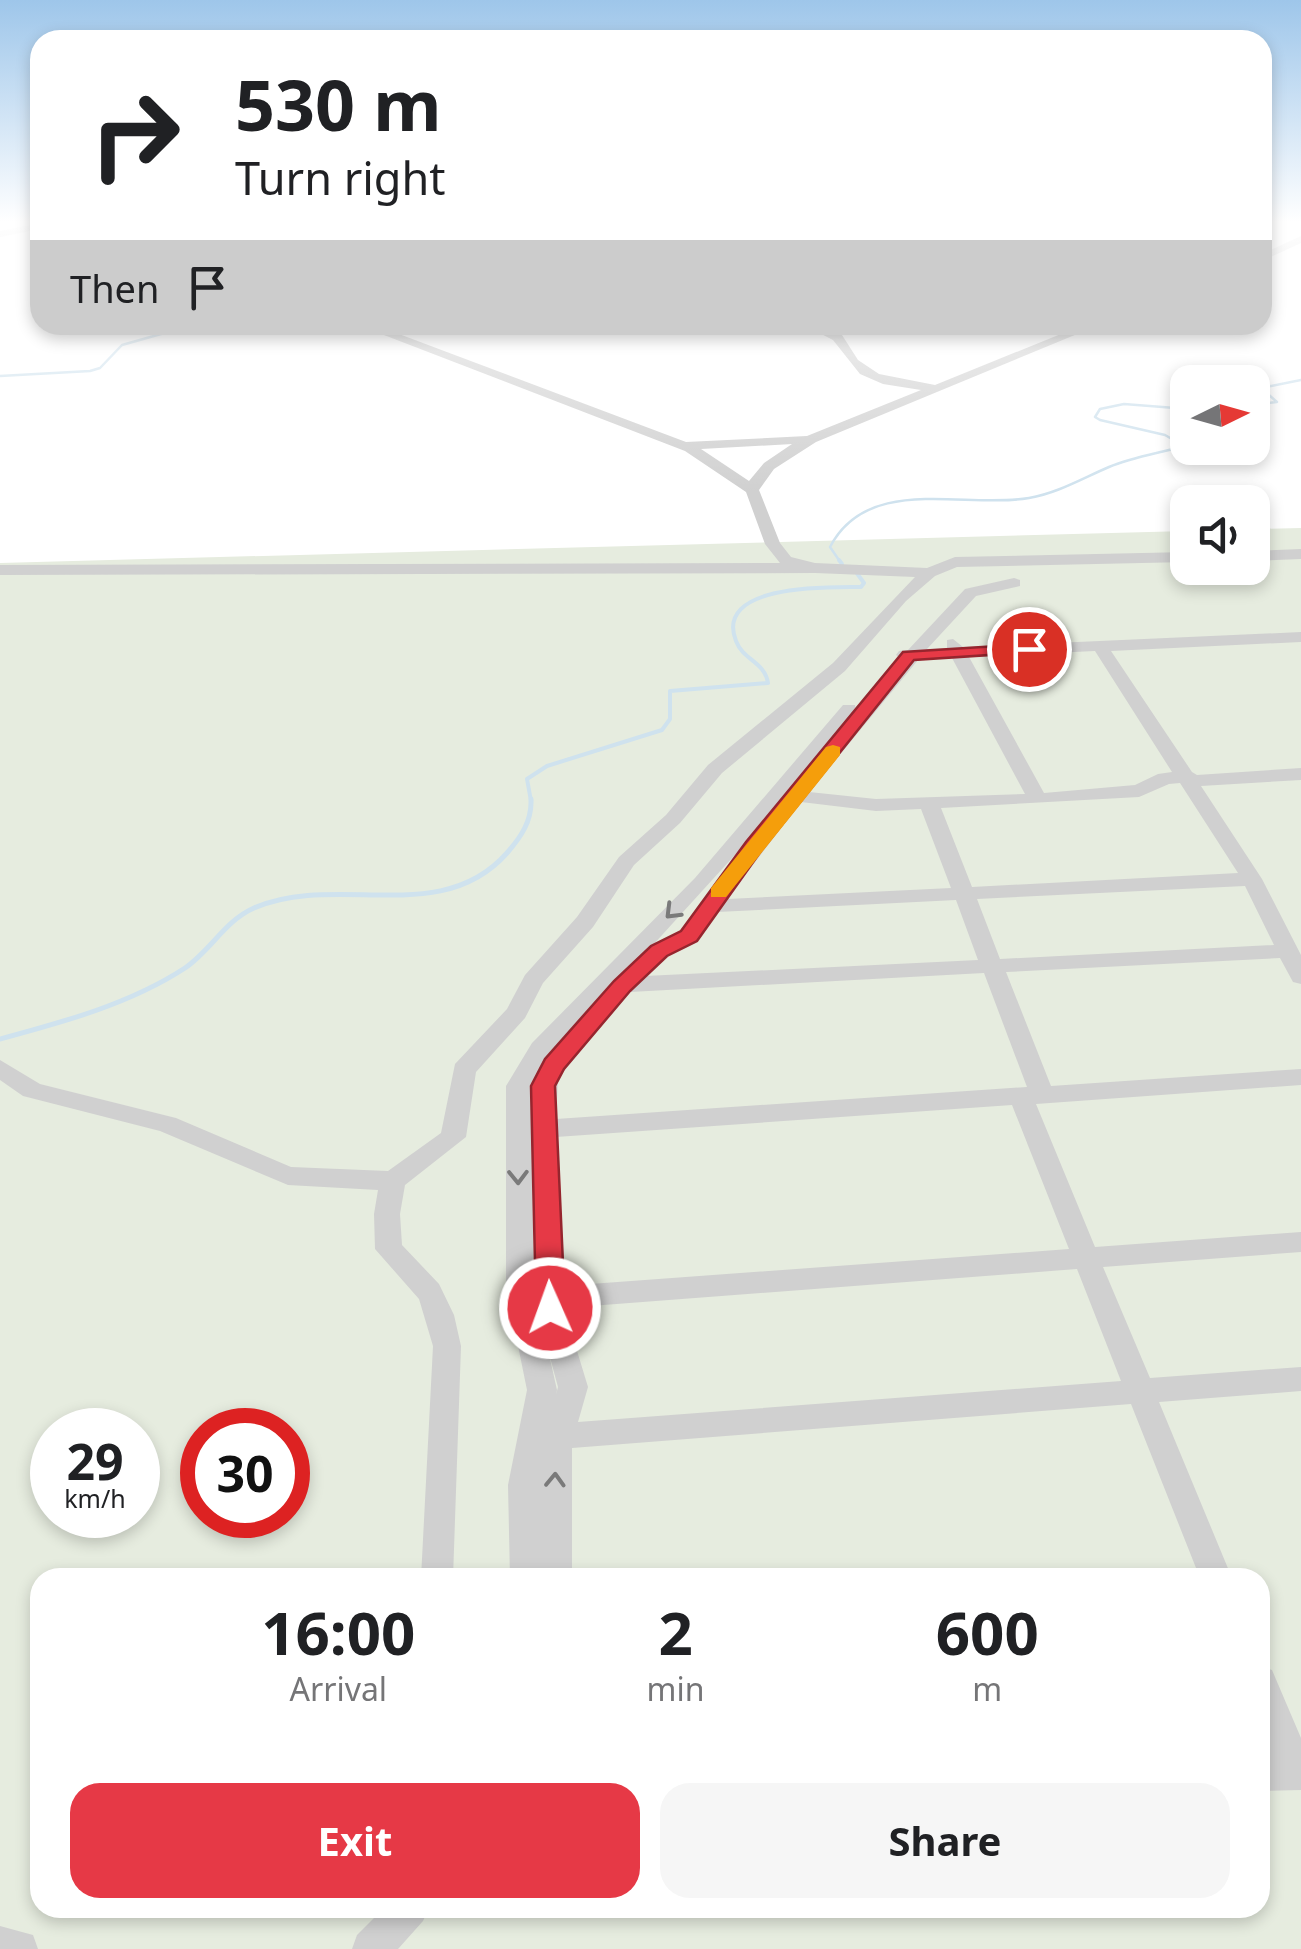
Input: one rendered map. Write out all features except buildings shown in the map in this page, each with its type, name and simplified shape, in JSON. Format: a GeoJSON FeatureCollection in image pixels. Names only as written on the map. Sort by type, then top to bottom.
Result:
{"type":"FeatureCollection","features":[{"type":"Feature","properties":{"kind":"street"},"geometry":{"type":"LineString","coordinates":[[391,335],[685,446],[752,490],[779,555],[815,568]]}},
{"type":"Feature","properties":{"kind":"street"},"geometry":{"type":"LineString","coordinates":[[832,335],[838,338],[846,355],[874,380],[934,388]]}},
{"type":"Feature","properties":{"kind":"street"},"geometry":{"type":"LineString","coordinates":[[752,490],[756,476],[771,463],[812,439],[1006,363],[1064,335]]}},
{"type":"Feature","properties":{"kind":"street"},"geometry":{"type":"LineString","coordinates":[[685,446],[812,439]]}},
{"type":"Feature","properties":{"kind":"street"},"geometry":{"type":"LineString","coordinates":[[1270,555],[1301,554]]}},
{"type":"Feature","properties":{"kind":"street"},"geometry":{"type":"LineString","coordinates":[[0,1068],[32,1090],[168,1124],[288,1176],[393,1182],[453,1137],[464,1070],[516,1013],[534,980],[585,922],[626,862],[672,819],[715,768],[839,667],[900,598],[929,574],[955,562],[1170,557]]}},
{"type":"Feature","properties":{"kind":"street"},"geometry":{"type":"LineString","coordinates":[[0,570],[815,568],[929,574]]}},
{"type":"Feature","properties":{"kind":"street"},"geometry":{"type":"LineString","coordinates":[[526,1568],[524,1485],[545,1437],[574,1387],[550,1298],[543,1129],[546,1076],[588,1012],[702,882],[796,796],[939,604],[970,580]]}},
{"type":"Feature","properties":{"kind":"street"},"geometry":{"type":"LineString","coordinates":[[612,984],[659,951],[689,936],[743,845],[902,656],[971,592],[1014,584]]}},
{"type":"Feature","properties":{"kind":"street"},"geometry":{"type":"LineString","coordinates":[[938,624],[958,652],[1038,799]]}},
{"type":"Feature","properties":{"kind":"street"},"geometry":{"type":"LineString","coordinates":[[902,656],[1301,637]]}},
{"type":"Feature","properties":{"kind":"street"},"geometry":{"type":"LineString","coordinates":[[1099,645],[1252,879],[1301,977]]}},
{"type":"Feature","properties":{"kind":"street"},"geometry":{"type":"LineString","coordinates":[[796,796],[876,806],[1038,799],[1139,791],[1164,778],[1301,774]]}},
{"type":"Feature","properties":{"kind":"street"},"geometry":{"type":"LineString","coordinates":[[928,801],[993,964],[1032,1096],[1087,1258],[1212,1568]]}},
{"type":"Feature","properties":{"kind":"street"},"geometry":{"type":"LineString","coordinates":[[708,906],[1252,879]]}},
{"type":"Feature","properties":{"kind":"street"},"geometry":{"type":"LineString","coordinates":[[612,984],[1286,951]]}},
{"type":"Feature","properties":{"kind":"street"},"geometry":{"type":"LineString","coordinates":[[556,1568],[554,1482],[545,1437],[542,1390],[520,1287],[518,1086],[540,1049],[588,1012]]}},
{"type":"Feature","properties":{"kind":"street"},"geometry":{"type":"LineString","coordinates":[[543,1129],[1301,1076]]}},
{"type":"Feature","properties":{"kind":"street"},"geometry":{"type":"LineString","coordinates":[[393,1182],[387,1214],[389,1250],[434,1294],[442,1313],[447,1346],[437,1568]]}},
{"type":"Feature","properties":{"kind":"street"},"geometry":{"type":"LineString","coordinates":[[550,1298],[1301,1242]]}},
{"type":"Feature","properties":{"kind":"street"},"geometry":{"type":"LineString","coordinates":[[545,1437],[1301,1379]]}},
{"type":"Feature","properties":{"kind":"street"},"geometry":{"type":"LineString","coordinates":[[1270,1719],[1282,1764]]}},
{"type":"Feature","properties":{"kind":"street"},"geometry":{"type":"LineString","coordinates":[[370,1949],[400,1918]]}},
{"type":"Feature","properties":{"kind":"street"},"geometry":{"type":"LineString","coordinates":[[0,1946],[19,1949]]}},
{"type":"Feature","properties":{"kind":"shaded area"},"geometry":{"type":"Polygon","coordinates":[[[1301,528],[1301,1949],[0,1949],[0,563],[1170,531],[1170,585],[1270,585],[1270,529],[1301,528]]]}},
{"type":"Feature","properties":{"kind":"waterway"},"geometry":{"type":"LineString","coordinates":[[0,376],[90,371],[100,368],[122,345],[158,335]]}},
{"type":"Feature","properties":{"kind":"waterway"},"geometry":{"type":"LineString","coordinates":[[1270,386],[1301,380]]}},
{"type":"Feature","properties":{"kind":"waterway"},"geometry":{"type":"LineString","coordinates":[[1270,396],[1277,402],[1270,403]]}},
{"type":"Feature","properties":{"kind":"waterway"},"geometry":{"type":"LineString","coordinates":[[1170,408],[1124,404],[1100,409],[1095,417],[1170,438]]}},
{"type":"Feature","properties":{"kind":"waterway"},"geometry":{"type":"LineString","coordinates":[[841,563],[830,547],[847,524],[868,510],[919,499],[1029,498],[1118,464],[1170,450]]}},
{"type":"Feature","properties":{"kind":"waterway"},"geometry":{"type":"LineString","coordinates":[[839,560],[842,564]]}},
{"type":"Feature","properties":{"kind":"waterway"},"geometry":{"type":"LineString","coordinates":[[531,800],[527,779],[547,766],[662,730],[670,719],[670,691],[768,683],[763,670],[736,641],[734,622],[742,608],[779,592],[861,587],[864,583],[856,572]]}},
{"type":"Feature","properties":{"kind":"waterway"},"geometry":{"type":"LineString","coordinates":[[0,1039],[96,1011],[164,981],[194,961],[235,920],[254,908],[286,898],[319,895],[420,894],[451,888],[481,875],[521,835],[528,822],[531,800]]}},
{"type":"Feature","properties":{"kind":"slow traffic"},"geometry":{"type":"LineString","coordinates":[[718,893],[833,751]]}},
{"type":"Feature","properties":{"kind":"route"},"geometry":{"type":"LineString","coordinates":[[550,1308],[543,1129],[546,1076],[622,986],[659,951],[689,936],[754,846],[909,655],[1029,649]]}}]}
